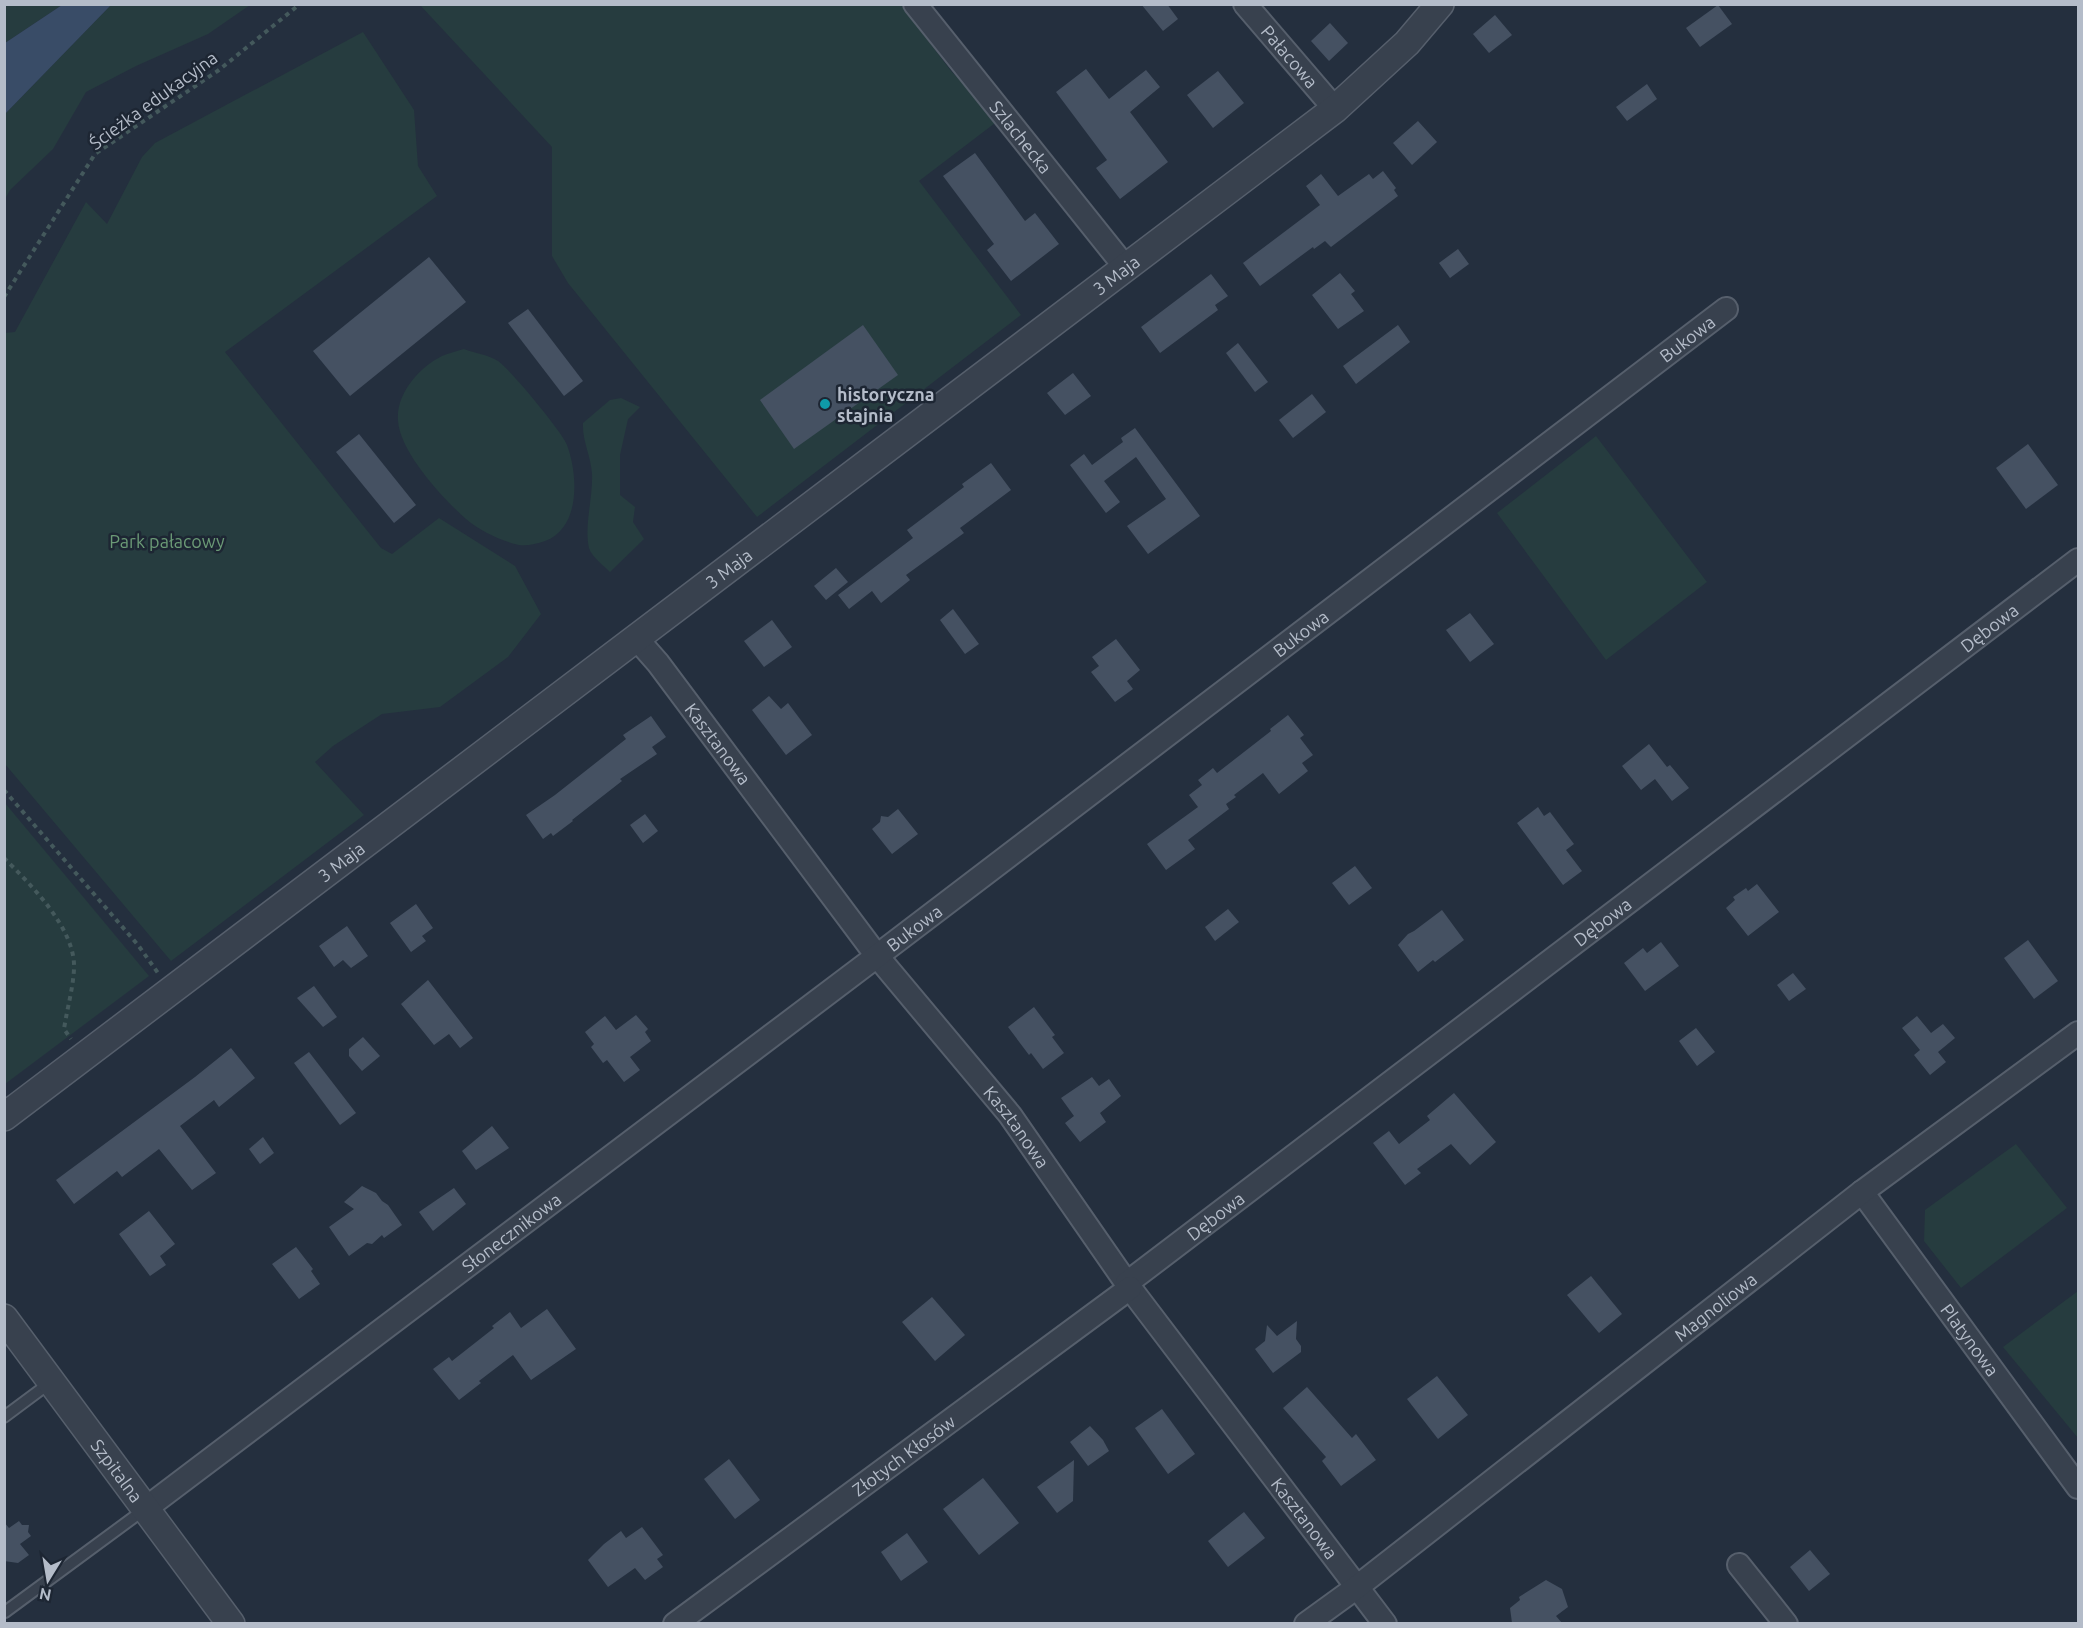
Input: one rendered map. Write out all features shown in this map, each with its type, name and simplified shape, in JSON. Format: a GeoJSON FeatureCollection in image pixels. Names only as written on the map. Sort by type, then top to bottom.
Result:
{"type":"FeatureCollection","features":[{"type":"Feature","properties":{"kind":"street","name":"Szlachecka"},"geometry":{"type":"LineString","coordinates":[[915,4],[1126,268]]}},
{"type":"Feature","properties":{"kind":"street","name":"Pałacowa"},"geometry":{"type":"LineString","coordinates":[[1245,4],[1335,109]]}},
{"type":"Feature","properties":{"kind":"street","name":"3 Maja"},"geometry":{"type":"LineString","coordinates":[[4,1117],[1335,109],[1407,43],[1440,4]]}},
{"type":"Feature","properties":{"kind":"street","name":"Bukowa"},"geometry":{"type":"LineString","coordinates":[[877,957],[1726,309]]}},
{"type":"Feature","properties":{"kind":"street","name":"Dębowa"},"geometry":{"type":"LineString","coordinates":[[1129,1285],[2079,560]]}},
{"type":"Feature","properties":{"kind":"street","name":"Kasztanowa"},"geometry":{"type":"LineString","coordinates":[[636,638],[658,663],[877,957],[1010,1114],[1129,1285],[1385,1623]]}},
{"type":"Feature","properties":{"kind":"street","name":"Słonecznikowa"},"geometry":{"type":"LineString","coordinates":[[145,1509],[877,957]]}},
{"type":"Feature","properties":{"kind":"street","name":"Magnoliowa"},"geometry":{"type":"LineString","coordinates":[[1306,1623],[1357,1587],[1862,1192],[2079,1033]]}},
{"type":"Feature","properties":{"kind":"street","name":"Platynowa"},"geometry":{"type":"LineString","coordinates":[[1862,1192],[2079,1487]]}},
{"type":"Feature","properties":{"kind":"street","name":"Złotych Kłosów"},"geometry":{"type":"LineString","coordinates":[[675,1623],[1129,1285]]}},
{"type":"Feature","properties":{"kind":"street","name":"Szpitalna"},"geometry":{"type":"LineString","coordinates":[[4,1318],[231,1623]]}},
{"type":"Feature","properties":{"kind":"street"},"geometry":{"type":"LineString","coordinates":[[1739,1565],[1786,1623]]}},
{"type":"Feature","properties":{"kind":"lane"},"geometry":{"type":"LineString","coordinates":[[4,1417],[51,1382]]}},
{"type":"Feature","properties":{"kind":"lane"},"geometry":{"type":"LineString","coordinates":[[5,1612],[145,1509]]}},
{"type":"Feature","properties":{"kind":"path","name":"Ścieżka edukacyjna"},"geometry":{"type":"LineString","coordinates":[[6,297],[95,154],[219,70],[300,4]]}},
{"type":"Feature","properties":{"kind":"path"},"geometry":{"type":"LineString","coordinates":[[4,790],[138,945],[171,991]]}},
{"type":"Feature","properties":{"kind":"path"},"geometry":{"type":"LineString","coordinates":[[4,858],[40,894],[72,945],[74,969],[64,1029],[80,1059]]}},
{"type":"Feature","properties":{"kind":"green space"},"geometry":{"type":"Polygon","coordinates":[[[5,5],[62,5],[5,43],[5,5]]]}},
{"type":"Feature","properties":{"kind":"green space"},"geometry":{"type":"Polygon","coordinates":[[[111,5],[250,5],[208,34],[136,66],[86,92],[53,149],[10,190],[5,199],[5,114],[111,5]]]}},
{"type":"Feature","properties":{"kind":"green space"},"geometry":{"type":"Polygon","coordinates":[[[420,5],[901,5],[951,71],[999,120],[919,181],[1021,315],[757,517],[568,283],[552,256],[552,147],[420,5]]]}},
{"type":"Feature","properties":{"kind":"green space","name":"Park pałacowy"},"geometry":{"type":"Polygon","coordinates":[[[363,32],[414,110],[418,166],[437,196],[225,352],[381,548],[392,554],[439,518],[515,566],[541,614],[508,657],[440,707],[382,714],[333,746],[315,762],[364,815],[171,961],[5,764],[5,333],[15,332],[86,202],[107,224],[142,157],[155,143],[363,32]]]}},
{"type":"Feature","properties":{"kind":"green space"},"geometry":{"type":"Polygon","coordinates":[[[464,349],[490,357],[504,366],[547,415],[567,445],[571,457],[574,485],[571,513],[557,534],[545,541],[532,545],[519,545],[478,528],[457,510],[424,474],[400,432],[398,410],[411,382],[434,361],[464,349]]]}},
{"type":"Feature","properties":{"kind":"green space"},"geometry":{"type":"Polygon","coordinates":[[[621,398],[640,407],[628,419],[620,455],[620,495],[635,507],[633,522],[644,539],[610,572],[595,558],[589,548],[592,474],[583,423],[610,400],[621,398]]]}},
{"type":"Feature","properties":{"kind":"green space"},"geometry":{"type":"Polygon","coordinates":[[[1596,436],[1707,582],[1606,660],[1497,513],[1596,436]]]}},
{"type":"Feature","properties":{"kind":"green space"},"geometry":{"type":"Polygon","coordinates":[[[5,803],[149,976],[4,1084],[5,803]]]}},
{"type":"Feature","properties":{"kind":"green space"},"geometry":{"type":"Polygon","coordinates":[[[2016,1144],[2067,1208],[1961,1288],[1924,1241],[1925,1210],[2016,1144]]]}},
{"type":"Feature","properties":{"kind":"green space"},"geometry":{"type":"Polygon","coordinates":[[[2078,1291],[2078,1438],[2003,1347],[2078,1291]]]}},
{"type":"Feature","properties":{"kind":"water"},"geometry":{"type":"Polygon","coordinates":[[[62,5],[111,5],[5,114],[5,43],[62,5]]]}},
{"type":"Feature","properties":{"kind":"building"},"geometry":{"type":"Polygon","coordinates":[[[1141,4],[1167,4],[1178,19],[1163,31],[1141,4]]]}},
{"type":"Feature","properties":{"kind":"building"},"geometry":{"type":"Polygon","coordinates":[[[1718,5],[1732,24],[1700,47],[1686,28],[1718,5]]]}},
{"type":"Feature","properties":{"kind":"building"},"geometry":{"type":"Polygon","coordinates":[[[1495,15],[1512,35],[1489,53],[1473,34],[1495,15]]]}},
{"type":"Feature","properties":{"kind":"building"},"geometry":{"type":"Polygon","coordinates":[[[1330,23],[1348,43],[1329,61],[1311,41],[1330,23]]]}},
{"type":"Feature","properties":{"kind":"building"},"geometry":{"type":"Polygon","coordinates":[[[1086,69],[1109,99],[1146,70],[1160,87],[1130,112],[1168,162],[1120,199],[1096,168],[1107,160],[1056,92],[1086,69]]]}},
{"type":"Feature","properties":{"kind":"building"},"geometry":{"type":"Polygon","coordinates":[[[1218,71],[1244,103],[1213,128],[1187,95],[1218,71]]]}},
{"type":"Feature","properties":{"kind":"building"},"geometry":{"type":"Polygon","coordinates":[[[1647,84],[1657,99],[1627,121],[1616,107],[1647,84]]]}},
{"type":"Feature","properties":{"kind":"building"},"geometry":{"type":"Polygon","coordinates":[[[1418,121],[1437,142],[1412,165],[1393,143],[1418,121]]]}},
{"type":"Feature","properties":{"kind":"building"},"geometry":{"type":"Polygon","coordinates":[[[975,153],[1025,221],[1035,213],[1059,244],[1011,281],[987,250],[994,244],[943,176],[975,153]]]}},
{"type":"Feature","properties":{"kind":"building"},"geometry":{"type":"Polygon","coordinates":[[[1383,171],[1396,188],[1394,190],[1398,196],[1331,247],[1325,241],[1314,249],[1313,247],[1260,286],[1243,263],[1320,205],[1306,186],[1321,174],[1338,196],[1369,174],[1373,179],[1383,171]]]}},
{"type":"Feature","properties":{"kind":"building"},"geometry":{"type":"Polygon","coordinates":[[[1458,249],[1469,264],[1450,278],[1439,263],[1458,249]]]}},
{"type":"Feature","properties":{"kind":"building"},"geometry":{"type":"Polygon","coordinates":[[[429,257],[466,302],[350,396],[313,351],[429,257]]]}},
{"type":"Feature","properties":{"kind":"building"},"geometry":{"type":"Polygon","coordinates":[[[1340,273],[1355,291],[1351,294],[1364,311],[1338,329],[1312,295],[1340,273]]]}},
{"type":"Feature","properties":{"kind":"building"},"geometry":{"type":"Polygon","coordinates":[[[1211,274],[1228,296],[1215,305],[1218,310],[1160,353],[1141,327],[1211,274]]]}},
{"type":"Feature","properties":{"kind":"building"},"geometry":{"type":"Polygon","coordinates":[[[528,309],[583,381],[564,396],[508,323],[528,309]]]}},
{"type":"Feature","properties":{"kind":"building","name":"historyczna stajnia"},"geometry":{"type":"Polygon","coordinates":[[[863,325],[898,375],[794,449],[760,400],[863,325]]]}},
{"type":"Feature","properties":{"kind":"building"},"geometry":{"type":"Polygon","coordinates":[[[1398,325],[1410,342],[1356,384],[1343,366],[1398,325]]]}},
{"type":"Feature","properties":{"kind":"building"},"geometry":{"type":"Polygon","coordinates":[[[1238,343],[1268,382],[1255,392],[1226,353],[1238,343]]]}},
{"type":"Feature","properties":{"kind":"building"},"geometry":{"type":"Polygon","coordinates":[[[1073,373],[1091,396],[1065,415],[1047,393],[1073,373]]]}},
{"type":"Feature","properties":{"kind":"building"},"geometry":{"type":"Polygon","coordinates":[[[1312,394],[1326,412],[1293,438],[1279,420],[1312,394]]]}},
{"type":"Feature","properties":{"kind":"building"},"geometry":{"type":"Polygon","coordinates":[[[1135,428],[1200,516],[1148,554],[1127,526],[1166,499],[1136,457],[1104,481],[1120,502],[1106,513],[1070,465],[1084,454],[1092,465],[1123,442],[1121,438],[1135,428]]]}},
{"type":"Feature","properties":{"kind":"building"},"geometry":{"type":"Polygon","coordinates":[[[359,434],[416,505],[394,523],[336,452],[359,434]]]}},
{"type":"Feature","properties":{"kind":"building"},"geometry":{"type":"Polygon","coordinates":[[[2028,444],[2058,485],[2026,509],[1996,468],[2028,444]]]}},
{"type":"Feature","properties":{"kind":"building"},"geometry":{"type":"Polygon","coordinates":[[[991,463],[1011,490],[960,528],[964,533],[906,575],[910,580],[881,603],[872,591],[849,609],[838,595],[913,538],[907,530],[964,487],[962,484],[991,463]]]}},
{"type":"Feature","properties":{"kind":"building"},"geometry":{"type":"Polygon","coordinates":[[[836,568],[848,582],[826,600],[814,586],[836,568]]]}},
{"type":"Feature","properties":{"kind":"building"},"geometry":{"type":"Polygon","coordinates":[[[953,609],[979,644],[965,654],[940,620],[953,609]]]}},
{"type":"Feature","properties":{"kind":"building"},"geometry":{"type":"Polygon","coordinates":[[[1470,613],[1494,644],[1470,662],[1446,630],[1470,613]]]}},
{"type":"Feature","properties":{"kind":"building"},"geometry":{"type":"Polygon","coordinates":[[[772,620],[792,647],[764,667],[744,641],[772,620]]]}},
{"type":"Feature","properties":{"kind":"building"},"geometry":{"type":"Polygon","coordinates":[[[1116,639],[1140,670],[1127,681],[1133,689],[1115,702],[1091,672],[1099,666],[1092,657],[1116,639]]]}},
{"type":"Feature","properties":{"kind":"building"},"geometry":{"type":"Polygon","coordinates":[[[769,696],[781,709],[788,703],[812,735],[786,755],[752,710],[769,696]]]}},
{"type":"Feature","properties":{"kind":"building"},"geometry":{"type":"Polygon","coordinates":[[[1288,715],[1304,735],[1300,738],[1313,755],[1302,763],[1308,771],[1279,794],[1263,773],[1234,795],[1236,797],[1226,804],[1229,809],[1188,840],[1195,849],[1166,870],[1147,844],[1198,807],[1189,795],[1202,785],[1198,780],[1213,768],[1217,773],[1288,715]]]}},
{"type":"Feature","properties":{"kind":"building"},"geometry":{"type":"Polygon","coordinates":[[[651,716],[666,737],[652,747],[657,754],[620,779],[622,781],[553,836],[551,833],[543,839],[526,815],[626,739],[623,735],[651,716]]]}},
{"type":"Feature","properties":{"kind":"building"},"geometry":{"type":"Polygon","coordinates":[[[1649,744],[1667,767],[1670,765],[1689,788],[1672,801],[1655,779],[1641,790],[1622,766],[1649,744]]]}},
{"type":"Feature","properties":{"kind":"building"},"geometry":{"type":"Polygon","coordinates":[[[1538,807],[1544,816],[1550,812],[1574,844],[1566,850],[1582,871],[1563,885],[1517,823],[1538,807]]]}},
{"type":"Feature","properties":{"kind":"building"},"geometry":{"type":"Polygon","coordinates":[[[898,809],[918,834],[892,854],[872,829],[880,822],[881,816],[888,817],[898,809]]]}},
{"type":"Feature","properties":{"kind":"building"},"geometry":{"type":"Polygon","coordinates":[[[645,814],[658,831],[643,843],[630,825],[645,814]]]}},
{"type":"Feature","properties":{"kind":"building"},"geometry":{"type":"Polygon","coordinates":[[[1355,866],[1372,888],[1349,905],[1332,883],[1355,866]]]}},
{"type":"Feature","properties":{"kind":"building"},"geometry":{"type":"Polygon","coordinates":[[[1757,884],[1779,912],[1748,936],[1726,908],[1735,900],[1733,897],[1746,888],[1748,891],[1757,884]]]}},
{"type":"Feature","properties":{"kind":"building"},"geometry":{"type":"Polygon","coordinates":[[[416,904],[433,928],[422,936],[426,941],[411,952],[390,923],[416,904]]]}},
{"type":"Feature","properties":{"kind":"building"},"geometry":{"type":"Polygon","coordinates":[[[1228,909],[1239,922],[1215,941],[1205,927],[1228,909]]]}},
{"type":"Feature","properties":{"kind":"building"},"geometry":{"type":"Polygon","coordinates":[[[1442,910],[1464,940],[1418,972],[1398,945],[1408,934],[1442,910]]]}},
{"type":"Feature","properties":{"kind":"building"},"geometry":{"type":"Polygon","coordinates":[[[347,926],[368,956],[351,968],[343,960],[334,967],[319,946],[347,926]]]}},
{"type":"Feature","properties":{"kind":"building"},"geometry":{"type":"Polygon","coordinates":[[[2028,940],[2058,981],[2034,999],[2004,958],[2028,940]]]}},
{"type":"Feature","properties":{"kind":"building"},"geometry":{"type":"Polygon","coordinates":[[[1661,942],[1679,966],[1645,991],[1624,963],[1643,948],[1647,953],[1661,942]]]}},
{"type":"Feature","properties":{"kind":"building"},"geometry":{"type":"Polygon","coordinates":[[[1793,973],[1806,989],[1789,1001],[1777,985],[1793,973]]]}},
{"type":"Feature","properties":{"kind":"building"},"geometry":{"type":"Polygon","coordinates":[[[428,980],[473,1038],[460,1048],[449,1034],[434,1045],[401,1004],[428,980]]]}},
{"type":"Feature","properties":{"kind":"building"},"geometry":{"type":"Polygon","coordinates":[[[314,986],[337,1017],[323,1027],[297,998],[314,986]]]}},
{"type":"Feature","properties":{"kind":"building"},"geometry":{"type":"Polygon","coordinates":[[[1034,1007],[1055,1035],[1052,1037],[1064,1053],[1043,1069],[1008,1027],[1034,1007]]]}},
{"type":"Feature","properties":{"kind":"building"},"geometry":{"type":"Polygon","coordinates":[[[636,1015],[648,1029],[645,1032],[651,1041],[630,1057],[640,1070],[624,1082],[607,1060],[603,1063],[591,1047],[594,1044],[585,1032],[605,1016],[616,1030],[636,1015]]]}},
{"type":"Feature","properties":{"kind":"building"},"geometry":{"type":"Polygon","coordinates":[[[1917,1016],[1931,1033],[1943,1024],[1955,1038],[1938,1052],[1946,1062],[1930,1075],[1914,1055],[1920,1050],[1902,1028],[1917,1016]]]}},
{"type":"Feature","properties":{"kind":"building"},"geometry":{"type":"Polygon","coordinates":[[[1696,1028],[1715,1052],[1697,1066],[1679,1041],[1696,1028]]]}},
{"type":"Feature","properties":{"kind":"building"},"geometry":{"type":"Polygon","coordinates":[[[363,1037],[380,1056],[362,1071],[349,1056],[349,1049],[363,1037]]]}},
{"type":"Feature","properties":{"kind":"building"},"geometry":{"type":"Polygon","coordinates":[[[231,1048],[255,1078],[219,1107],[214,1100],[180,1126],[216,1173],[192,1190],[159,1149],[122,1177],[117,1171],[74,1204],[56,1180],[231,1048]]]}},
{"type":"Feature","properties":{"kind":"building"},"geometry":{"type":"Polygon","coordinates":[[[309,1052],[356,1113],[340,1125],[294,1063],[309,1052]]]}},
{"type":"Feature","properties":{"kind":"building"},"geometry":{"type":"Polygon","coordinates":[[[1092,1077],[1099,1086],[1109,1079],[1121,1096],[1100,1113],[1106,1122],[1080,1142],[1065,1123],[1074,1116],[1061,1098],[1092,1077]]]}},
{"type":"Feature","properties":{"kind":"building"},"geometry":{"type":"Polygon","coordinates":[[[1454,1093],[1496,1142],[1470,1165],[1451,1144],[1417,1169],[1421,1173],[1405,1185],[1373,1143],[1389,1131],[1399,1144],[1430,1120],[1427,1116],[1454,1093]]]}},
{"type":"Feature","properties":{"kind":"building"},"geometry":{"type":"Polygon","coordinates":[[[492,1126],[509,1148],[476,1170],[462,1151],[492,1126]]]}},
{"type":"Feature","properties":{"kind":"building"},"geometry":{"type":"Polygon","coordinates":[[[263,1137],[274,1153],[260,1164],[249,1149],[263,1137]]]}},
{"type":"Feature","properties":{"kind":"building"},"geometry":{"type":"Polygon","coordinates":[[[362,1186],[376,1193],[402,1225],[384,1238],[382,1235],[372,1244],[367,1243],[349,1256],[329,1227],[354,1209],[344,1202],[362,1186]]]}},
{"type":"Feature","properties":{"kind":"building"},"geometry":{"type":"Polygon","coordinates":[[[454,1188],[466,1204],[433,1231],[419,1212],[454,1188]]]}},
{"type":"Feature","properties":{"kind":"building"},"geometry":{"type":"Polygon","coordinates":[[[149,1211],[175,1244],[160,1256],[166,1265],[150,1276],[119,1234],[149,1211]]]}},
{"type":"Feature","properties":{"kind":"building"},"geometry":{"type":"Polygon","coordinates":[[[296,1247],[313,1269],[311,1271],[320,1284],[299,1299],[272,1264],[296,1247]]]}},
{"type":"Feature","properties":{"kind":"building"},"geometry":{"type":"Polygon","coordinates":[[[1591,1276],[1622,1314],[1599,1333],[1567,1295],[1591,1276]]]}},
{"type":"Feature","properties":{"kind":"building"},"geometry":{"type":"Polygon","coordinates":[[[932,1297],[965,1335],[935,1361],[902,1322],[932,1297]]]}},
{"type":"Feature","properties":{"kind":"building"},"geometry":{"type":"Polygon","coordinates":[[[547,1309],[576,1349],[531,1380],[513,1355],[459,1400],[433,1369],[449,1357],[452,1361],[494,1328],[492,1326],[510,1312],[521,1328],[547,1309]]]}},
{"type":"Feature","properties":{"kind":"building"},"geometry":{"type":"Polygon","coordinates":[[[1297,1321],[1296,1339],[1301,1346],[1301,1352],[1273,1373],[1255,1349],[1265,1341],[1267,1325],[1277,1336],[1297,1321]]]}},
{"type":"Feature","properties":{"kind":"building"},"geometry":{"type":"Polygon","coordinates":[[[1437,1376],[1468,1415],[1438,1439],[1407,1399],[1437,1376]]]}},
{"type":"Feature","properties":{"kind":"building"},"geometry":{"type":"Polygon","coordinates":[[[1307,1387],[1352,1438],[1356,1434],[1376,1460],[1341,1486],[1322,1461],[1326,1457],[1283,1408],[1307,1387]]]}},
{"type":"Feature","properties":{"kind":"building"},"geometry":{"type":"Polygon","coordinates":[[[1162,1409],[1195,1454],[1168,1474],[1135,1428],[1162,1409]]]}},
{"type":"Feature","properties":{"kind":"building"},"geometry":{"type":"Polygon","coordinates":[[[1090,1426],[1103,1440],[1109,1451],[1088,1466],[1070,1442],[1090,1426]]]}},
{"type":"Feature","properties":{"kind":"building"},"geometry":{"type":"Polygon","coordinates":[[[729,1459],[760,1500],[735,1519],[704,1479],[729,1459]]]}},
{"type":"Feature","properties":{"kind":"building"},"geometry":{"type":"Polygon","coordinates":[[[1074,1460],[1073,1501],[1057,1513],[1037,1487],[1074,1460]]]}},
{"type":"Feature","properties":{"kind":"building"},"geometry":{"type":"Polygon","coordinates":[[[983,1478],[1019,1523],[979,1555],[943,1509],[983,1478]]]}},
{"type":"Feature","properties":{"kind":"building"},"geometry":{"type":"Polygon","coordinates":[[[1244,1512],[1265,1538],[1228,1567],[1208,1541],[1244,1512]]]}},
{"type":"Feature","properties":{"kind":"building"},"geometry":{"type":"Polygon","coordinates":[[[19,1521],[22,1525],[29,1525],[28,1532],[31,1536],[20,1544],[29,1555],[18,1563],[4,1561],[4,1522],[9,1528],[19,1521]]]}},
{"type":"Feature","properties":{"kind":"building"},"geometry":{"type":"Polygon","coordinates":[[[642,1527],[663,1555],[657,1559],[663,1567],[645,1580],[635,1568],[608,1587],[588,1560],[621,1531],[626,1538],[642,1527]]]}},
{"type":"Feature","properties":{"kind":"building"},"geometry":{"type":"Polygon","coordinates":[[[907,1533],[928,1562],[901,1581],[881,1552],[907,1533]]]}},
{"type":"Feature","properties":{"kind":"building"},"geometry":{"type":"Polygon","coordinates":[[[1810,1550],[1830,1574],[1809,1591],[1790,1567],[1810,1550]]]}},
{"type":"Feature","properties":{"kind":"building"},"geometry":{"type":"Polygon","coordinates":[[[1546,1580],[1562,1589],[1568,1607],[1556,1616],[1562,1623],[1512,1623],[1510,1608],[1520,1600],[1519,1597],[1546,1580]]]}},
{"type":"Feature","properties":{"kind":"place","name":"historyczna stajnia"},"geometry":{"type":"Point","coordinates":[825,404]}}]}
